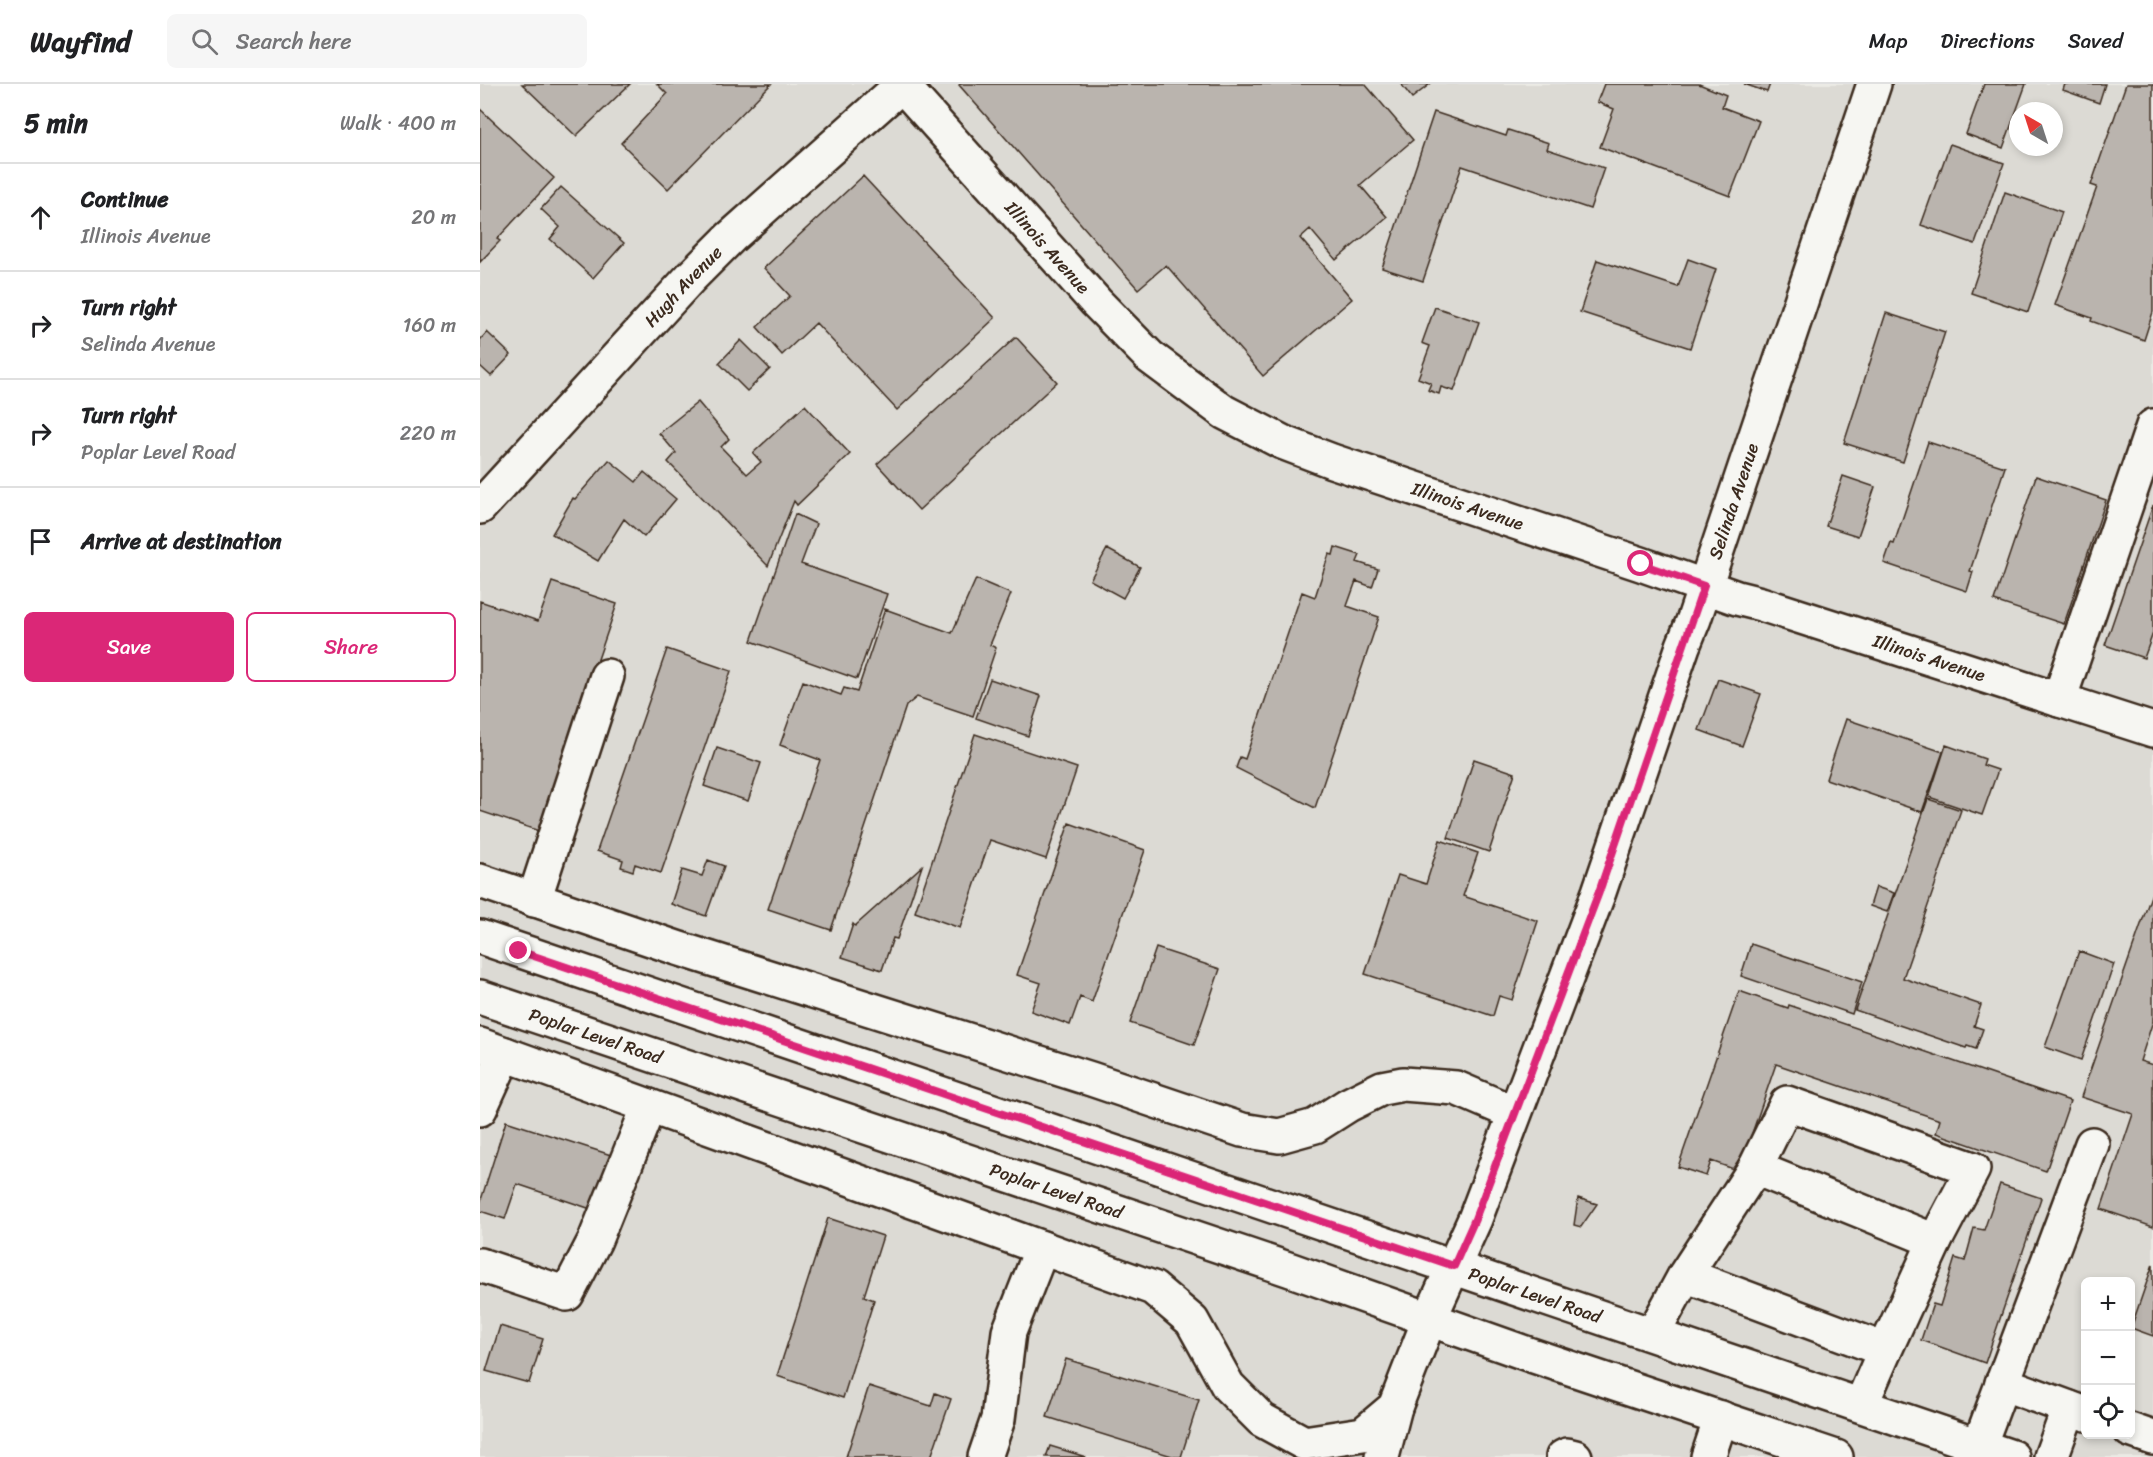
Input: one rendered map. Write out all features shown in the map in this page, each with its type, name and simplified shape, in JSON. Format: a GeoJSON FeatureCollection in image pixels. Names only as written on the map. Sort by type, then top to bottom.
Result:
{"type":"FeatureCollection","features":[{"type":"Feature","properties":{"kind":"street","name":"Selinda Avenue"},"geometry":{"type":"LineString","coordinates":[[1382,1457],[1395,1407],[1429,1320],[1475,1219],[1599,892],[1874,84]]}},
{"type":"Feature","properties":{"kind":"street","name":"Illinois Avenue"},"geometry":{"type":"LineString","coordinates":[[902,85],[1096,302],[1150,357],[1224,412],[1282,441],[1332,461],[1737,598],[2153,730]]}},
{"type":"Feature","properties":{"kind":"street","name":"Hugh Avenue"},"geometry":{"type":"LineString","coordinates":[[480,507],[691,277],[731,237],[902,85]]}},
{"type":"Feature","properties":{"kind":"street"},"geometry":{"type":"LineString","coordinates":[[2059,700],[2153,426]]}},
{"type":"Feature","properties":{"kind":"street"},"geometry":{"type":"LineString","coordinates":[[534,900],[607,675]]}},
{"type":"Feature","properties":{"kind":"street"},"geometry":{"type":"LineString","coordinates":[[480,881],[677,948],[1091,1079],[1242,1131],[1279,1136],[1315,1126],[1348,1105],[1382,1088],[1403,1084],[1456,1088],[1514,1113]]}},
{"type":"Feature","properties":{"kind":"street","name":"Poplar Level Road"},"geometry":{"type":"LineString","coordinates":[[480,937],[2012,1457]]}},
{"type":"Feature","properties":{"kind":"street","name":"Poplar Level Road"},"geometry":{"type":"LineString","coordinates":[[480,997],[1291,1270],[1429,1320],[1836,1457]]}},
{"type":"Feature","properties":{"kind":"street"},"geometry":{"type":"LineString","coordinates":[[480,1109],[492,1050],[1153,1288],[1192,1321],[1228,1386],[1255,1414],[1304,1443],[1363,1434],[1395,1407]]}},
{"type":"Feature","properties":{"kind":"street"},"geometry":{"type":"LineString","coordinates":[[1653,1334],[1685,1275],[1755,1168],[1787,1103],[1973,1169],[1935,1241],[1861,1405]]}},
{"type":"Feature","properties":{"kind":"street"},"geometry":{"type":"LineString","coordinates":[[480,1265],[567,1294],[595,1240],[649,1106]]}},
{"type":"Feature","properties":{"kind":"street"},"geometry":{"type":"LineString","coordinates":[[1978,1446],[2092,1144]]}},
{"type":"Feature","properties":{"kind":"street"},"geometry":{"type":"LineString","coordinates":[[1755,1168],[1935,1241]]}},
{"type":"Feature","properties":{"kind":"street"},"geometry":{"type":"LineString","coordinates":[[985,1457],[998,1419],[1009,1332],[1042,1248]]}},
{"type":"Feature","properties":{"kind":"street"},"geometry":{"type":"LineString","coordinates":[[1685,1275],[1885,1350]]}},
{"type":"Feature","properties":{"kind":"street"},"geometry":{"type":"LineString","coordinates":[[2002,1383],[2078,1411],[2051,1457]]}},
{"type":"Feature","properties":{"kind":"street"},"geometry":{"type":"LineString","coordinates":[[1708,1457],[1721,1419]]}},
{"type":"Feature","properties":{"kind":"street"},"geometry":{"type":"LineString","coordinates":[[2135,1432],[2153,1438]]}},
{"type":"Feature","properties":{"kind":"street"},"geometry":{"type":"LineString","coordinates":[[1563,1457],[1567,1455],[1575,1457]]}},
{"type":"Feature","properties":{"kind":"shaded area"},"geometry":{"type":"Polygon","coordinates":[[[480,84],[2153,84],[2153,1457],[480,1457],[480,84]]]}},
{"type":"Feature","properties":{"kind":"building"},"geometry":{"type":"Polygon","coordinates":[[[522,84],[630,84],[576,136],[522,84]]]}},
{"type":"Feature","properties":{"kind":"building"},"geometry":{"type":"Polygon","coordinates":[[[657,84],[771,84],[668,189],[621,143],[667,94],[657,84]]]}},
{"type":"Feature","properties":{"kind":"building"},"geometry":{"type":"Polygon","coordinates":[[[960,84],[1365,84],[1413,140],[1360,185],[1387,217],[1336,260],[1310,229],[1300,238],[1352,299],[1263,376],[1166,265],[1138,289],[960,84]]]}},
{"type":"Feature","properties":{"kind":"building"},"geometry":{"type":"Polygon","coordinates":[[[1401,84],[1430,84],[1412,98],[1401,84]]]}},
{"type":"Feature","properties":{"kind":"building"},"geometry":{"type":"Polygon","coordinates":[[[1604,84],[1699,84],[1726,95],[1722,107],[1759,121],[1730,196],[1600,147],[1614,109],[1597,102],[1604,84]]]}},
{"type":"Feature","properties":{"kind":"building"},"geometry":{"type":"Polygon","coordinates":[[[1744,84],[1770,84],[1767,92],[1744,84]]]}},
{"type":"Feature","properties":{"kind":"building"},"geometry":{"type":"Polygon","coordinates":[[[1984,84],[2026,84],[2020,102],[2009,102],[2009,131],[2003,148],[1966,134],[1984,84]]]}},
{"type":"Feature","properties":{"kind":"building"},"geometry":{"type":"Polygon","coordinates":[[[2065,84],[2105,84],[2099,103],[2063,90],[2065,84]]]}},
{"type":"Feature","properties":{"kind":"building"},"geometry":{"type":"Polygon","coordinates":[[[2126,84],[2153,84],[2153,312],[2144,340],[2055,305],[2097,187],[2091,185],[2126,84]]]}},
{"type":"Feature","properties":{"kind":"building"},"geometry":{"type":"Polygon","coordinates":[[[480,109],[554,178],[497,239],[500,241],[480,262],[480,109]]]}},
{"type":"Feature","properties":{"kind":"building"},"geometry":{"type":"Polygon","coordinates":[[[1434,112],[1506,136],[1508,130],[1549,143],[1547,149],[1604,168],[1590,209],[1462,166],[1423,281],[1382,268],[1434,112]]]}},
{"type":"Feature","properties":{"kind":"building"},"geometry":{"type":"Polygon","coordinates":[[[1950,144],[2004,163],[1975,244],[1921,225],[1950,144]]]}},
{"type":"Feature","properties":{"kind":"building"},"geometry":{"type":"Polygon","coordinates":[[[863,176],[995,318],[897,410],[816,323],[782,355],[757,327],[790,296],[764,268],[863,176]]]}},
{"type":"Feature","properties":{"kind":"building"},"geometry":{"type":"Polygon","coordinates":[[[561,187],[624,243],[593,278],[550,239],[560,227],[541,209],[561,187]]]}},
{"type":"Feature","properties":{"kind":"building"},"geometry":{"type":"Polygon","coordinates":[[[2005,192],[2062,212],[2028,312],[1971,293],[2005,192]]]}},
{"type":"Feature","properties":{"kind":"building"},"geometry":{"type":"Polygon","coordinates":[[[1688,259],[1716,269],[1690,348],[1580,312],[1597,260],[1678,287],[1688,259]]]}},
{"type":"Feature","properties":{"kind":"building"},"geometry":{"type":"Polygon","coordinates":[[[1435,307],[1479,322],[1454,391],[1441,387],[1439,394],[1428,390],[1431,383],[1418,378],[1430,346],[1422,343],[1435,307]]]}},
{"type":"Feature","properties":{"kind":"building"},"geometry":{"type":"Polygon","coordinates":[[[1886,313],[1945,332],[1903,462],[1844,443],[1886,313]]]}},
{"type":"Feature","properties":{"kind":"building"},"geometry":{"type":"Polygon","coordinates":[[[487,332],[511,355],[491,376],[480,366],[480,340],[487,332]]]}},
{"type":"Feature","properties":{"kind":"building"},"geometry":{"type":"Polygon","coordinates":[[[1016,337],[1057,382],[919,510],[877,464],[1016,337]]]}},
{"type":"Feature","properties":{"kind":"building"},"geometry":{"type":"Polygon","coordinates":[[[741,340],[770,369],[747,391],[719,363],[741,340]]]}},
{"type":"Feature","properties":{"kind":"building"},"geometry":{"type":"Polygon","coordinates":[[[698,402],[729,439],[721,447],[747,474],[761,462],[753,453],[805,405],[850,454],[797,505],[794,501],[768,566],[668,462],[676,453],[659,433],[698,402]]]}},
{"type":"Feature","properties":{"kind":"building"},"geometry":{"type":"Polygon","coordinates":[[[1928,442],[2005,467],[1970,571],[1973,572],[1967,591],[1884,563],[1891,543],[1894,544],[1928,442]]]}},
{"type":"Feature","properties":{"kind":"building"},"geometry":{"type":"Polygon","coordinates":[[[609,460],[636,482],[644,472],[676,499],[644,537],[624,519],[598,561],[552,534],[573,498],[575,499],[609,460]]]}},
{"type":"Feature","properties":{"kind":"building"},"geometry":{"type":"Polygon","coordinates":[[[1843,476],[1875,487],[1858,536],[1826,526],[1843,476]]]}},
{"type":"Feature","properties":{"kind":"building"},"geometry":{"type":"Polygon","coordinates":[[[2036,476],[2106,500],[2064,624],[1994,601],[2036,476]]]}},
{"type":"Feature","properties":{"kind":"building"},"geometry":{"type":"Polygon","coordinates":[[[2153,505],[2153,633],[2144,658],[2105,645],[2153,505]]]}},
{"type":"Feature","properties":{"kind":"building"},"geometry":{"type":"Polygon","coordinates":[[[795,514],[816,524],[801,564],[887,594],[857,679],[751,641],[795,514]]]}},
{"type":"Feature","properties":{"kind":"building"},"geometry":{"type":"Polygon","coordinates":[[[1335,547],[1360,555],[1357,562],[1378,569],[1372,587],[1356,581],[1347,606],[1379,617],[1315,808],[1236,768],[1240,757],[1245,759],[1302,592],[1315,597],[1329,554],[1333,555],[1335,547]]]}},
{"type":"Feature","properties":{"kind":"building"},"geometry":{"type":"Polygon","coordinates":[[[1107,549],[1140,567],[1123,598],[1090,580],[1107,549]]]}},
{"type":"Feature","properties":{"kind":"building"},"geometry":{"type":"Polygon","coordinates":[[[976,579],[1011,594],[990,645],[996,648],[973,716],[917,697],[906,706],[831,930],[768,909],[820,760],[780,745],[803,681],[841,695],[844,688],[857,692],[885,609],[952,633],[976,579]]]}},
{"type":"Feature","properties":{"kind":"building"},"geometry":{"type":"Polygon","coordinates":[[[552,582],[617,604],[539,831],[480,811],[480,601],[538,621],[552,582]]]}},
{"type":"Feature","properties":{"kind":"building"},"geometry":{"type":"Polygon","coordinates":[[[667,649],[731,671],[661,873],[635,864],[633,871],[621,867],[623,860],[597,851],[667,649]]]}},
{"type":"Feature","properties":{"kind":"building"},"geometry":{"type":"Polygon","coordinates":[[[990,679],[1041,696],[1028,736],[976,718],[990,679]]]}},
{"type":"Feature","properties":{"kind":"building"},"geometry":{"type":"Polygon","coordinates":[[[1718,679],[1761,694],[1742,746],[1699,730],[1718,679]]]}},
{"type":"Feature","properties":{"kind":"building"},"geometry":{"type":"Polygon","coordinates":[[[1846,719],[1943,752],[1922,812],[1826,779],[1846,719]]]}},
{"type":"Feature","properties":{"kind":"building"},"geometry":{"type":"Polygon","coordinates":[[[975,734],[1077,768],[1046,859],[990,840],[960,928],[915,912],[975,734]]]}},
{"type":"Feature","properties":{"kind":"building"},"geometry":{"type":"Polygon","coordinates":[[[1946,745],[1985,759],[1983,765],[1998,770],[1982,815],[1929,797],[1946,745]]]}},
{"type":"Feature","properties":{"kind":"building"},"geometry":{"type":"Polygon","coordinates":[[[717,748],[761,763],[748,801],[704,786],[717,748]]]}},
{"type":"Feature","properties":{"kind":"building"},"geometry":{"type":"Polygon","coordinates":[[[1474,759],[1515,773],[1489,852],[1448,838],[1474,759]]]}},
{"type":"Feature","properties":{"kind":"building"},"geometry":{"type":"Polygon","coordinates":[[[1928,799],[1961,810],[1903,978],[1981,1005],[1974,1026],[1983,1029],[1976,1049],[1967,1046],[1966,1048],[1855,1010],[1928,799]]]}},
{"type":"Feature","properties":{"kind":"building"},"geometry":{"type":"Polygon","coordinates":[[[1069,823],[1145,850],[1092,1002],[1080,997],[1070,1025],[1031,1011],[1041,983],[1017,975],[1069,823]]]}},
{"type":"Feature","properties":{"kind":"building"},"geometry":{"type":"Polygon","coordinates":[[[1440,840],[1478,853],[1463,896],[1538,921],[1512,1000],[1499,996],[1493,1016],[1365,974],[1398,875],[1426,884],[1440,840]]]}},
{"type":"Feature","properties":{"kind":"building"},"geometry":{"type":"Polygon","coordinates":[[[708,860],[724,866],[706,916],[671,904],[682,870],[702,876],[708,860]]]}},
{"type":"Feature","properties":{"kind":"building"},"geometry":{"type":"Polygon","coordinates":[[[922,866],[897,939],[893,938],[882,970],[842,957],[853,924],[855,926],[922,866]]]}},
{"type":"Feature","properties":{"kind":"building"},"geometry":{"type":"Polygon","coordinates":[[[1876,887],[1894,893],[1887,912],[1870,906],[1876,887]]]}},
{"type":"Feature","properties":{"kind":"building"},"geometry":{"type":"Polygon","coordinates":[[[2153,890],[2153,1021],[2140,1061],[2153,1065],[2153,1227],[2101,1209],[2133,1114],[2081,1097],[2153,890]]]}},
{"type":"Feature","properties":{"kind":"building"},"geometry":{"type":"Polygon","coordinates":[[[1751,944],[1862,982],[1852,1014],[1741,976],[1751,944]]]}},
{"type":"Feature","properties":{"kind":"building"},"geometry":{"type":"Polygon","coordinates":[[[1156,948],[1220,969],[1194,1045],[1130,1023],[1156,948]]]}},
{"type":"Feature","properties":{"kind":"building"},"geometry":{"type":"Polygon","coordinates":[[[2079,951],[2114,964],[2081,1060],[2045,1047],[2079,951]]]}},
{"type":"Feature","properties":{"kind":"building"},"geometry":{"type":"Polygon","coordinates":[[[1739,991],[1788,1008],[1789,1005],[2070,1101],[2046,1171],[1936,1133],[1940,1120],[1776,1064],[1739,1171],[1711,1161],[1706,1176],[1678,1167],[1739,991]]]}},
{"type":"Feature","properties":{"kind":"building"},"geometry":{"type":"Polygon","coordinates":[[[506,1121],[614,1156],[591,1209],[517,1184],[505,1219],[480,1211],[480,1203],[506,1121]]]}},
{"type":"Feature","properties":{"kind":"building"},"geometry":{"type":"Polygon","coordinates":[[[2000,1184],[2041,1198],[1985,1363],[1921,1340],[1933,1304],[1940,1306],[1955,1258],[1965,1261],[1974,1228],[1984,1230],[2000,1184]]]}},
{"type":"Feature","properties":{"kind":"building"},"geometry":{"type":"Polygon","coordinates":[[[1578,1198],[1597,1204],[1581,1227],[1574,1225],[1578,1198]]]}},
{"type":"Feature","properties":{"kind":"building"},"geometry":{"type":"Polygon","coordinates":[[[828,1218],[883,1236],[864,1296],[874,1300],[843,1398],[777,1376],[828,1218]]]}},
{"type":"Feature","properties":{"kind":"building"},"geometry":{"type":"Polygon","coordinates":[[[2153,1264],[2153,1336],[2135,1329],[2135,1316],[2153,1264]]]}},
{"type":"Feature","properties":{"kind":"building"},"geometry":{"type":"Polygon","coordinates":[[[500,1326],[543,1339],[529,1383],[486,1371],[500,1326]]]}},
{"type":"Feature","properties":{"kind":"building"},"geometry":{"type":"Polygon","coordinates":[[[1066,1359],[1199,1400],[1181,1457],[1047,1417],[1066,1359]]]}},
{"type":"Feature","properties":{"kind":"building"},"geometry":{"type":"Polygon","coordinates":[[[869,1386],[931,1406],[935,1393],[951,1399],[931,1457],[846,1457],[869,1386]]]}},
{"type":"Feature","properties":{"kind":"building"},"geometry":{"type":"Polygon","coordinates":[[[1050,1446],[1086,1457],[1046,1457],[1050,1446]]]}},
{"type":"Feature","properties":{"kind":"route"},"geometry":{"type":"LineString","coordinates":[[519,951],[1454,1266],[1475,1219],[1599,892],[1704,586],[1641,564]]}}]}
